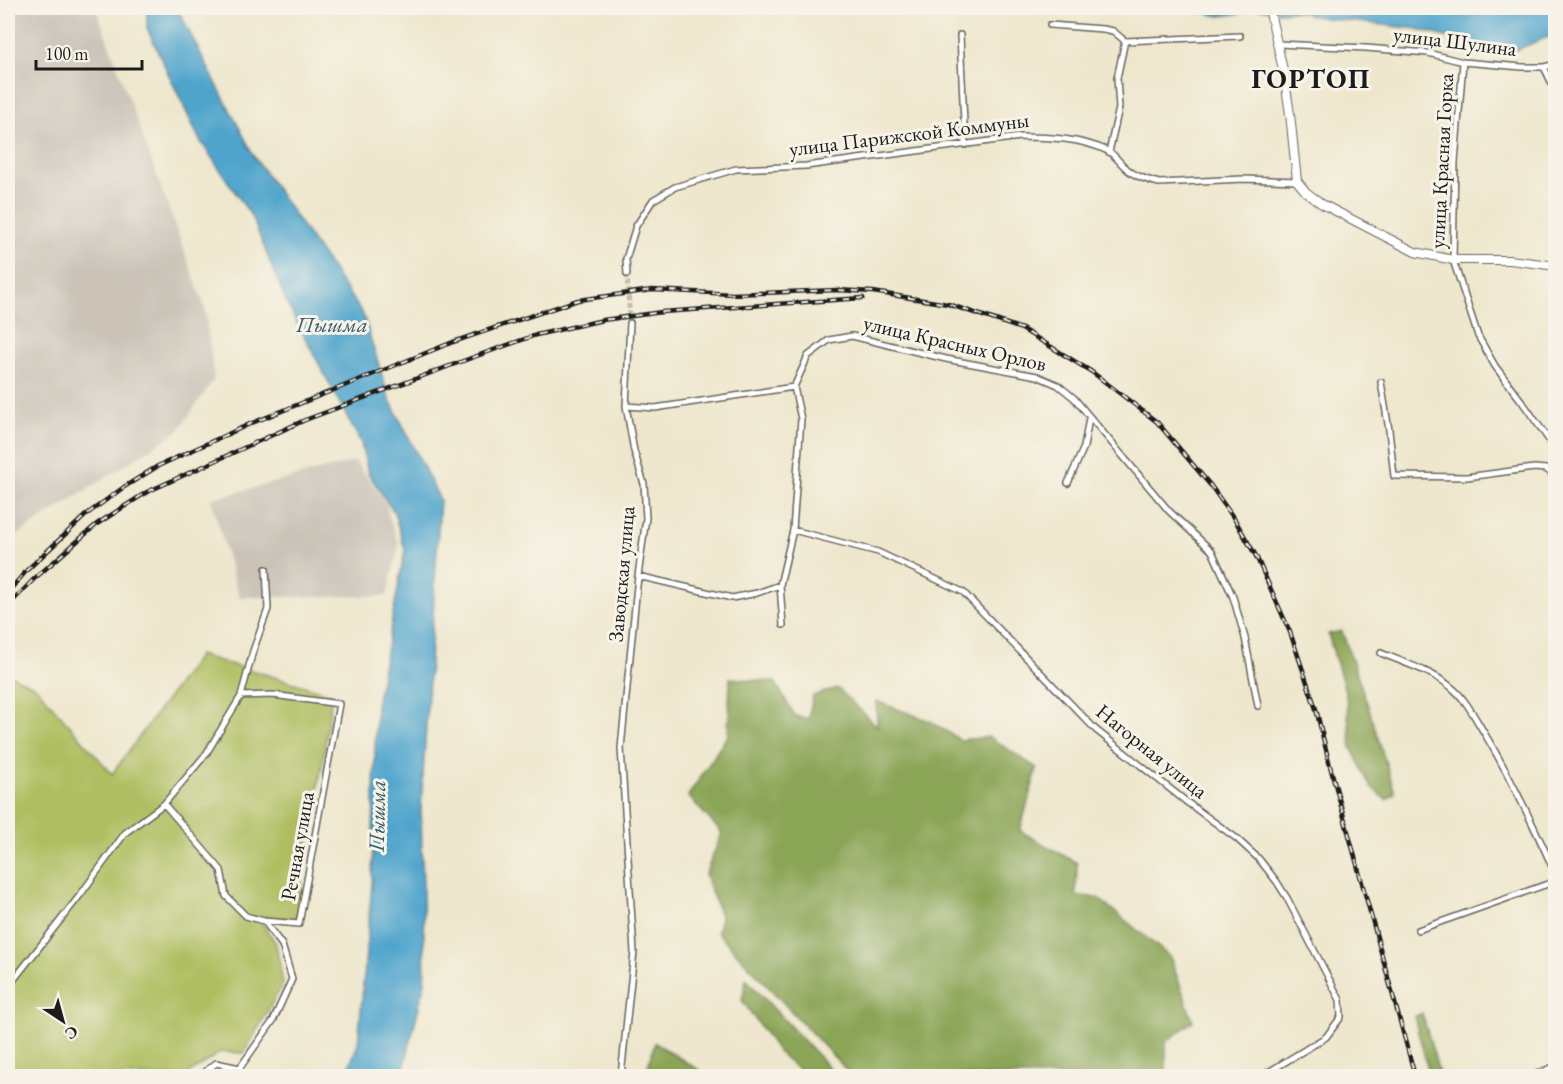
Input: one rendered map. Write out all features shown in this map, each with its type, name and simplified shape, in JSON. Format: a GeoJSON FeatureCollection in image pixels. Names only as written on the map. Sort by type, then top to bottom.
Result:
{"type":"FeatureCollection","features":[{"type":"Feature","properties":{"kind":"main road"},"geometry":{"type":"LineString","coordinates":[[1270,12],[1284,74],[1297,181],[1314,199],[1415,252],[1453,260],[1510,260],[1556,267]]}},
{"type":"Feature","properties":{"kind":"street"},"geometry":{"type":"LineString","coordinates":[[1050,25],[1113,31],[1125,42],[1240,36]]}},
{"type":"Feature","properties":{"kind":"street"},"geometry":{"type":"LineString","coordinates":[[960,34],[965,145]]}},
{"type":"Feature","properties":{"kind":"street"},"geometry":{"type":"LineString","coordinates":[[1109,152],[1119,108],[1117,78],[1125,42]]}},
{"type":"Feature","properties":{"kind":"street","name":"улица Шулина"},"geometry":{"type":"LineString","coordinates":[[1278,44],[1418,52],[1463,62],[1522,67],[1544,67],[1556,64]]}},
{"type":"Feature","properties":{"kind":"street","name":"улица Красная Горка"},"geometry":{"type":"LineString","coordinates":[[1463,62],[1455,162],[1453,260],[1478,336],[1495,366],[1556,450]]}},
{"type":"Feature","properties":{"kind":"street"},"geometry":{"type":"LineString","coordinates":[[1544,67],[1556,92]]}},
{"type":"Feature","properties":{"kind":"street","name":"улица Парижской Коммуны"},"geometry":{"type":"LineString","coordinates":[[627,274],[626,259],[636,226],[653,200],[675,187],[736,169],[806,166],[1020,137],[1053,136],[1083,142],[1109,152],[1129,171],[1149,181],[1159,183],[1243,179],[1297,181]]}},
{"type":"Feature","properties":{"kind":"street","name":"Заводская улица"},"geometry":{"type":"LineString","coordinates":[[621,1077],[634,952],[621,748],[646,518],[644,484],[634,451],[626,406],[630,323]]}},
{"type":"Feature","properties":{"kind":"street","name":"улица Красных Орлов"},"geometry":{"type":"LineString","coordinates":[[794,387],[808,356],[829,340],[852,336],[946,359],[1036,376],[1058,385],[1074,398],[1168,511],[1212,551],[1233,597],[1245,638],[1258,706]]}},
{"type":"Feature","properties":{"kind":"street"},"geometry":{"type":"LineString","coordinates":[[1381,382],[1394,476],[1467,477],[1534,468],[1546,469],[1556,477]]}},
{"type":"Feature","properties":{"kind":"street"},"geometry":{"type":"LineString","coordinates":[[626,406],[655,408],[794,387],[801,418],[793,530],[780,585],[783,625]]}},
{"type":"Feature","properties":{"kind":"street"},"geometry":{"type":"LineString","coordinates":[[1068,483],[1084,447],[1089,418]]}},
{"type":"Feature","properties":{"kind":"street","name":"Нагорная улица"},"geometry":{"type":"LineString","coordinates":[[793,530],[878,552],[963,592],[1096,730],[1236,838],[1259,859],[1287,898],[1340,1000],[1341,1017],[1326,1037],[1264,1076]]}},
{"type":"Feature","properties":{"kind":"street"},"geometry":{"type":"LineString","coordinates":[[8,987],[81,894],[125,833],[164,804],[206,754],[241,696],[253,651],[268,609],[266,568]]}},
{"type":"Feature","properties":{"kind":"street"},"geometry":{"type":"LineString","coordinates":[[638,576],[732,598],[758,593],[780,585]]}},
{"type":"Feature","properties":{"kind":"street"},"geometry":{"type":"LineString","coordinates":[[1381,653],[1430,674],[1452,687],[1468,705],[1526,808],[1556,875]]}},
{"type":"Feature","properties":{"kind":"street","name":"Речная улица"},"geometry":{"type":"LineString","coordinates":[[241,696],[273,695],[339,704],[299,924],[264,921]]}},
{"type":"Feature","properties":{"kind":"street"},"geometry":{"type":"LineString","coordinates":[[1556,723],[1554,724],[1556,735]]}},
{"type":"Feature","properties":{"kind":"street"},"geometry":{"type":"LineString","coordinates":[[164,804],[221,870],[226,896],[246,916],[264,921]]}},
{"type":"Feature","properties":{"kind":"street"},"geometry":{"type":"LineString","coordinates":[[1418,930],[1556,881]]}},
{"type":"Feature","properties":{"kind":"street","name":"Речная улица"},"geometry":{"type":"LineString","coordinates":[[234,1077],[273,1021],[292,979],[282,945],[264,921]]}},
{"type":"Feature","properties":{"kind":"street"},"geometry":{"type":"LineString","coordinates":[[200,1077],[216,1063],[240,1068]]}},
{"type":"Feature","properties":{"kind":"street"},"geometry":{"type":"LineString","coordinates":[[1532,1077],[1556,1065]]}},
{"type":"Feature","properties":{"kind":"shaded area"},"geometry":{"type":"Polygon","coordinates":[[[8,8],[96,8],[205,308],[214,379],[179,430],[8,541],[8,8]]]}},
{"type":"Feature","properties":{"kind":"shaded area"},"geometry":{"type":"Polygon","coordinates":[[[355,461],[387,504],[389,517],[399,544],[387,596],[239,597],[211,499],[355,461]]]}},
{"type":"Feature","properties":{"kind":"green space"},"geometry":{"type":"Polygon","coordinates":[[[1342,631],[1395,793],[1386,800],[1370,786],[1351,747],[1346,694],[1328,634],[1342,631]]]}},
{"type":"Feature","properties":{"kind":"green space"},"geometry":{"type":"Polygon","coordinates":[[[199,655],[332,694],[323,761],[304,860],[298,919],[257,917],[276,943],[283,984],[244,1053],[221,1052],[185,1076],[8,1076],[8,674],[36,687],[112,774],[199,655]]]}},
{"type":"Feature","properties":{"kind":"green space"},"geometry":{"type":"Polygon","coordinates":[[[730,678],[775,682],[795,716],[808,719],[813,696],[837,688],[877,726],[876,701],[930,721],[960,740],[989,737],[1037,768],[1020,831],[1077,863],[1076,895],[1098,898],[1170,957],[1193,1021],[1166,1042],[1166,1076],[852,1076],[717,932],[721,918],[705,875],[722,833],[688,796],[728,735],[730,678]]]}},
{"type":"Feature","properties":{"kind":"green space"},"geometry":{"type":"Polygon","coordinates":[[[746,979],[837,1076],[806,1076],[778,1052],[742,1000],[746,979]]]}},
{"type":"Feature","properties":{"kind":"green space"},"geometry":{"type":"Polygon","coordinates":[[[1422,1013],[1440,1076],[1430,1076],[1414,1017],[1422,1013]]]}},
{"type":"Feature","properties":{"kind":"green space"},"geometry":{"type":"Polygon","coordinates":[[[655,1043],[709,1076],[645,1076],[655,1043]]]}},
{"type":"Feature","properties":{"kind":"water","name":"Пышма"},"geometry":{"type":"Polygon","coordinates":[[[147,8],[177,8],[255,158],[363,314],[389,398],[440,500],[421,808],[425,982],[402,1076],[345,1076],[358,1044],[372,883],[376,706],[405,550],[394,512],[368,473],[361,443],[287,304],[252,217],[199,139],[147,28],[147,8]]]}},
{"type":"Feature","properties":{"kind":"water"},"geometry":{"type":"Polygon","coordinates":[[[1157,8],[1254,8],[1242,13],[1220,16],[1191,10],[1157,8]]]}},
{"type":"Feature","properties":{"kind":"water"},"geometry":{"type":"Polygon","coordinates":[[[1255,8],[1555,8],[1555,36],[1509,53],[1418,29],[1324,18],[1295,11],[1278,12],[1255,8]]]}},
{"type":"Feature","properties":{"kind":"tunnel"},"geometry":{"type":"LineString","coordinates":[[627,274],[630,323]]}},
{"type":"Feature","properties":{"kind":"railway"},"geometry":{"type":"LineString","coordinates":[[8,592],[28,569],[87,514],[158,466],[252,423],[453,342],[578,300],[652,290],[733,294],[837,290],[873,292],[948,304],[1022,329],[1092,372],[1157,422],[1211,486],[1235,520],[1256,556],[1290,632],[1316,709],[1415,1076]]}},
{"type":"Feature","properties":{"kind":"railway"},"geometry":{"type":"LineString","coordinates":[[8,606],[34,579],[97,524],[147,492],[305,420],[471,358],[536,335],[603,320],[662,312],[863,298]]}},
{"type":"Feature","properties":{"kind":"district","name":"ГОРТОП"},"geometry":{"type":"Point","coordinates":[1311,78]}}]}
